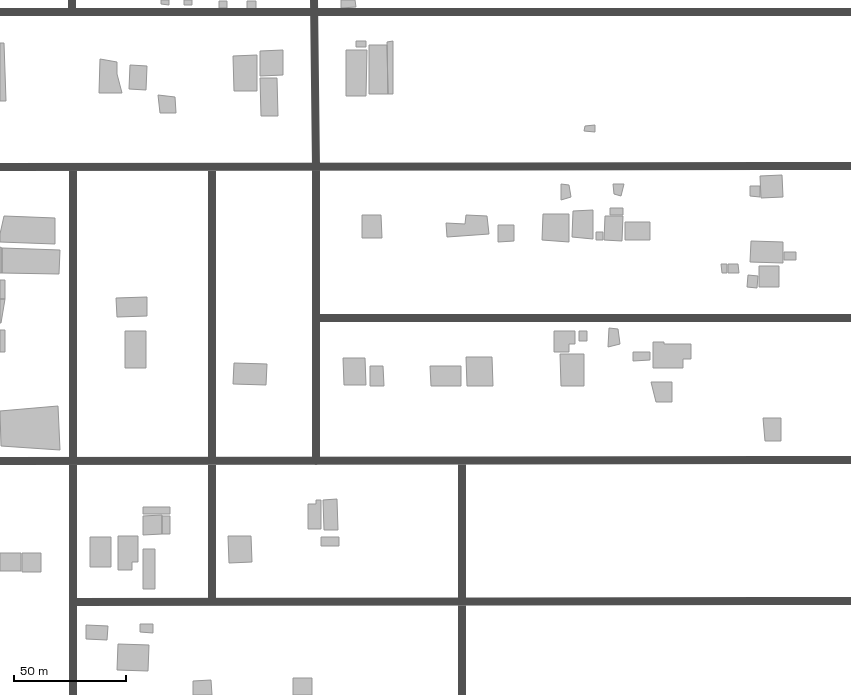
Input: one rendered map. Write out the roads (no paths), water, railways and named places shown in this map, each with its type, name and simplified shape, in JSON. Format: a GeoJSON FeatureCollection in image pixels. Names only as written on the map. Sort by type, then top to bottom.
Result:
{"type":"FeatureCollection","features":[{"type":"Feature","properties":{"kind":"street"},"geometry":{"type":"LineString","coordinates":[[72,0],[72,12]]}},
{"type":"Feature","properties":{"kind":"street"},"geometry":{"type":"LineString","coordinates":[[314,0],[316,167],[316,461]]}},
{"type":"Feature","properties":{"kind":"street"},"geometry":{"type":"LineString","coordinates":[[0,12],[851,12]]}},
{"type":"Feature","properties":{"kind":"street"},"geometry":{"type":"LineString","coordinates":[[0,167],[851,166]]}},
{"type":"Feature","properties":{"kind":"street"},"geometry":{"type":"LineString","coordinates":[[73,167],[73,695]]}},
{"type":"Feature","properties":{"kind":"street"},"geometry":{"type":"LineString","coordinates":[[212,167],[212,602]]}},
{"type":"Feature","properties":{"kind":"street"},"geometry":{"type":"LineString","coordinates":[[316,318],[851,318]]}},
{"type":"Feature","properties":{"kind":"street"},"geometry":{"type":"LineString","coordinates":[[0,461],[851,460]]}},
{"type":"Feature","properties":{"kind":"street"},"geometry":{"type":"LineString","coordinates":[[462,461],[462,695]]}},
{"type":"Feature","properties":{"kind":"street"},"geometry":{"type":"LineString","coordinates":[[73,602],[851,601]]}}]}
